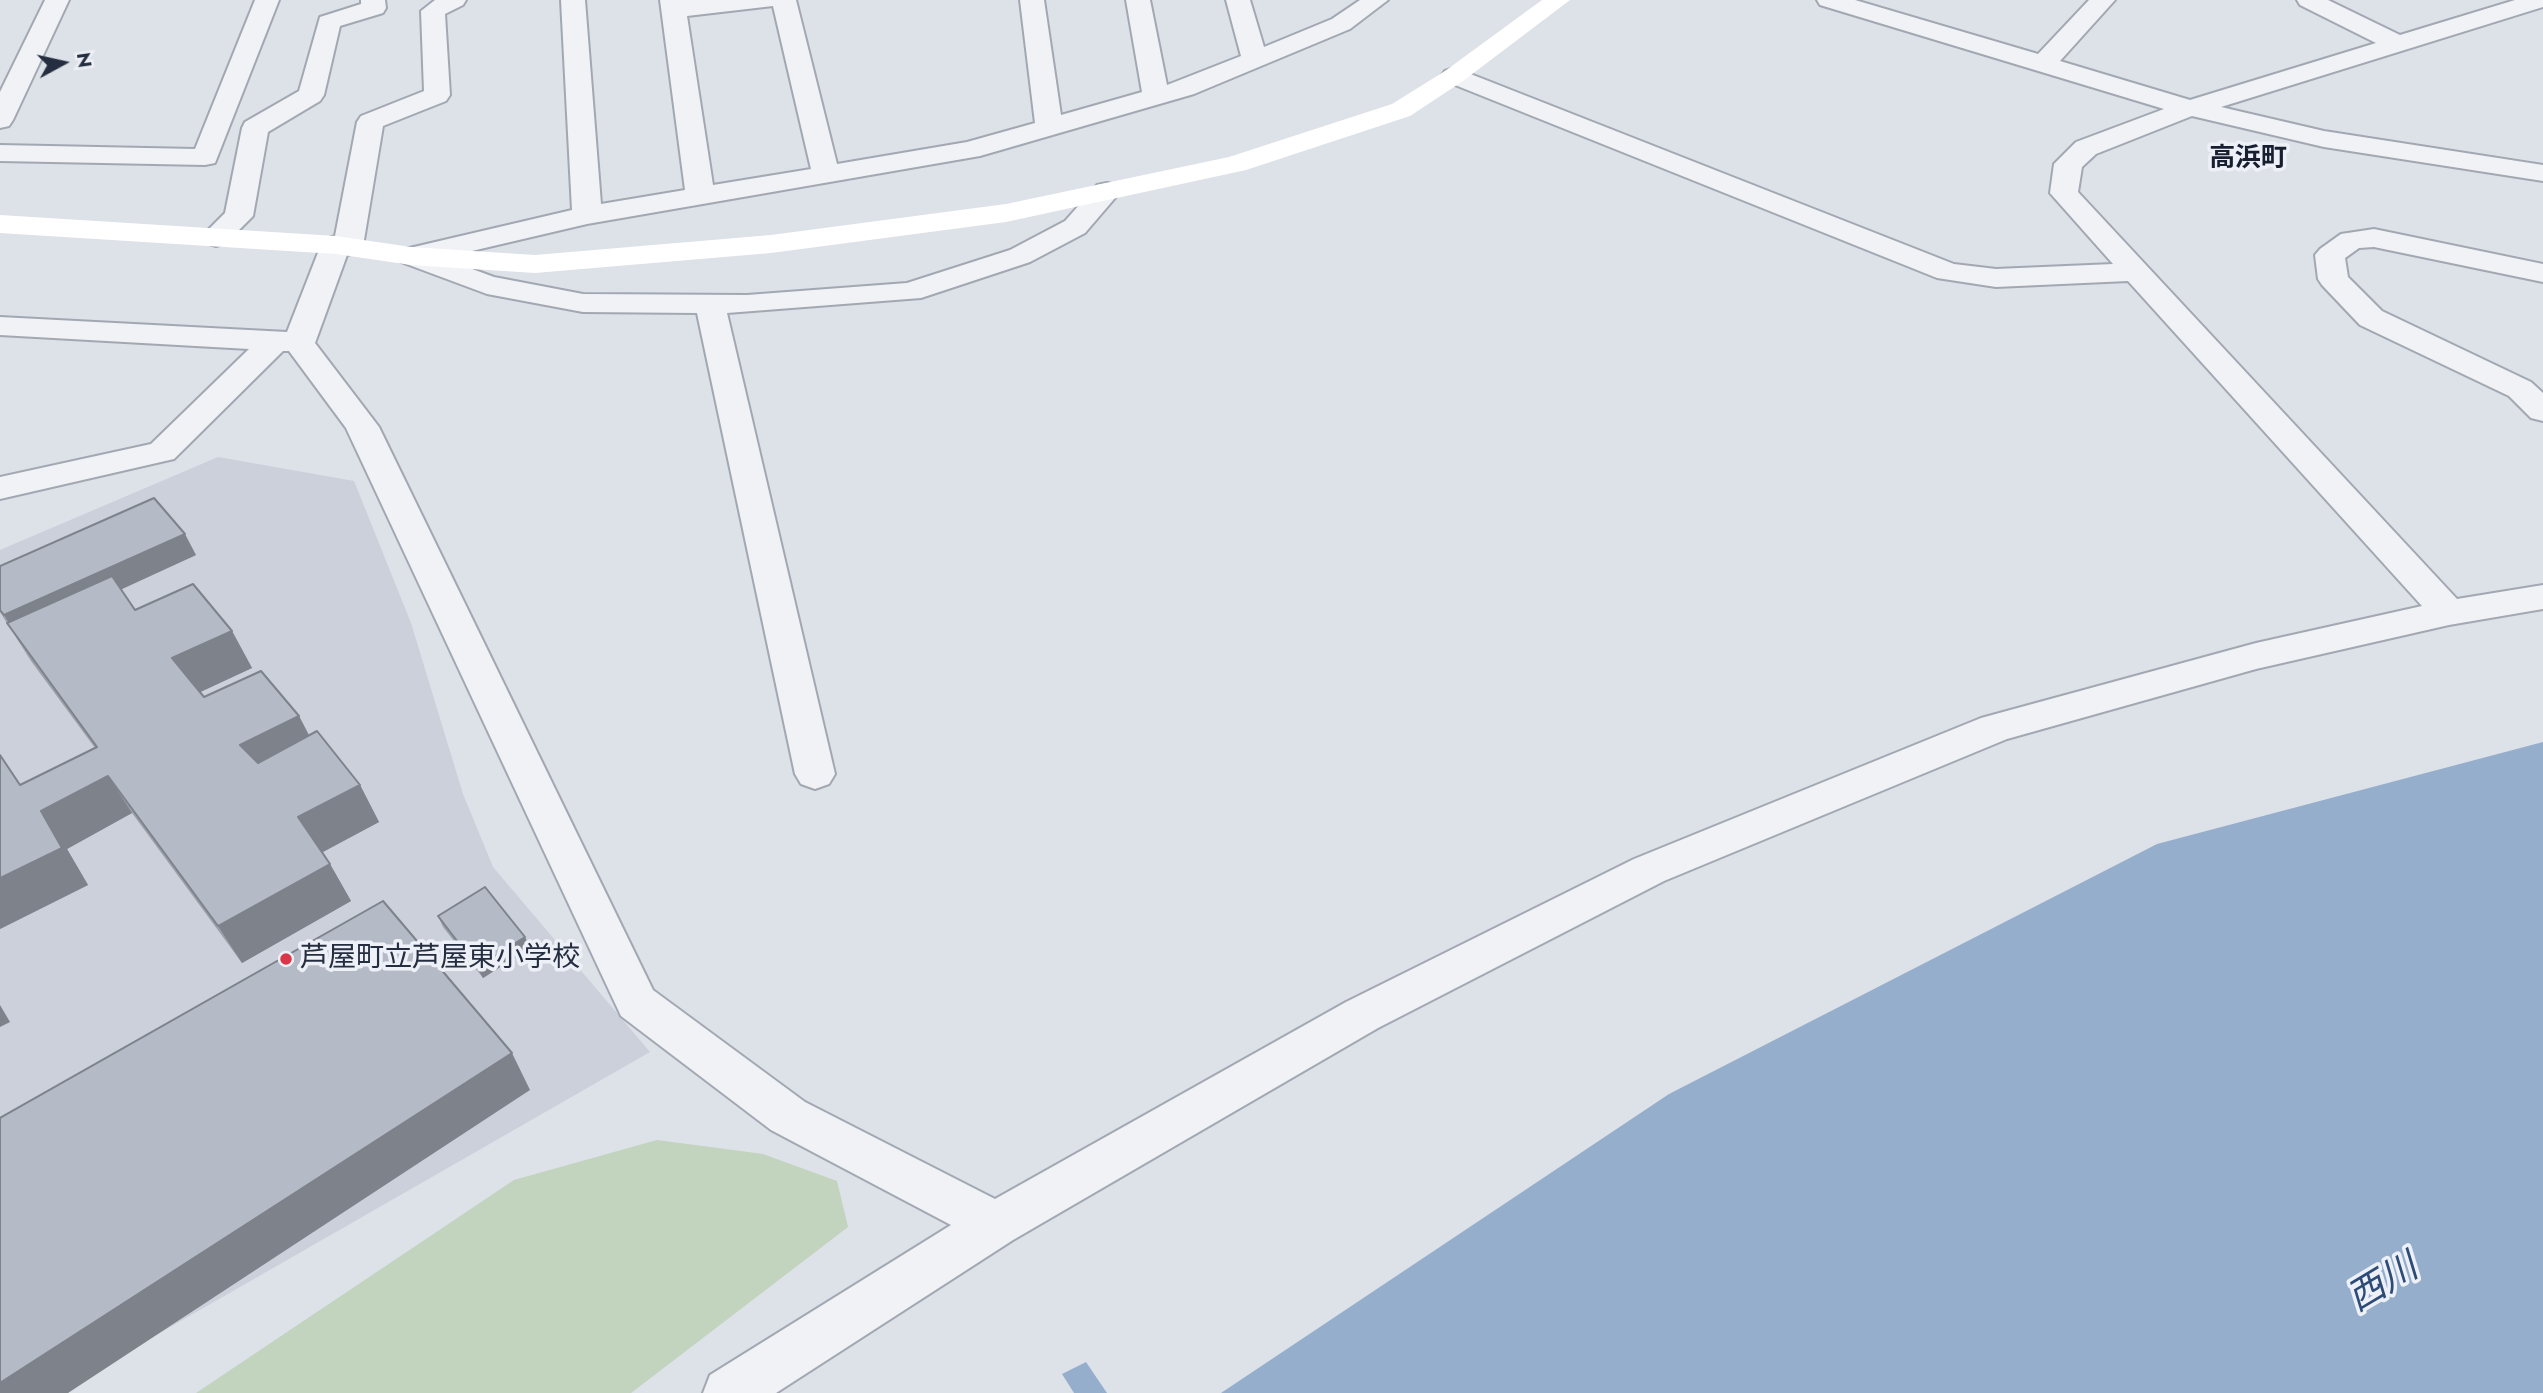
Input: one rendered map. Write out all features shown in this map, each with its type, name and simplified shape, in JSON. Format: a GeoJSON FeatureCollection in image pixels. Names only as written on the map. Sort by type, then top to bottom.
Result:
{"type":"FeatureCollection","features":[{"type":"Feature","properties":{"kind":"street"},"geometry":{"type":"LineString","coordinates":[[0,120],[57,0]]}},
{"type":"Feature","properties":{"kind":"street"},"geometry":{"type":"LineString","coordinates":[[0,153],[205,157],[267,0]]}},
{"type":"Feature","properties":{"kind":"street"},"geometry":{"type":"LineString","coordinates":[[216,237],[239,216],[255,128],[311,95],[329,22],[374,8],[373,0]]}},
{"type":"Feature","properties":{"kind":"street"},"geometry":{"type":"LineString","coordinates":[[0,488],[162,452],[287,342],[342,246],[370,122],[437,95],[433,11],[454,0]]}},
{"type":"Feature","properties":{"kind":"street"},"geometry":{"type":"LineString","coordinates":[[573,0],[587,215]]}},
{"type":"Feature","properties":{"kind":"street"},"geometry":{"type":"LineString","coordinates":[[700,196],[673,5],[769,0]]}},
{"type":"Feature","properties":{"kind":"street"},"geometry":{"type":"LineString","coordinates":[[784,0],[827,175]]}},
{"type":"Feature","properties":{"kind":"street"},"geometry":{"type":"LineString","coordinates":[[1032,0],[1049,128]]}},
{"type":"Feature","properties":{"kind":"street"},"geometry":{"type":"LineString","coordinates":[[1138,0],[1156,97]]}},
{"type":"Feature","properties":{"kind":"street"},"geometry":{"type":"LineString","coordinates":[[1238,0],[1255,60]]}},
{"type":"Feature","properties":{"kind":"street"},"geometry":{"type":"LineString","coordinates":[[411,256],[587,215],[970,150],[1185,88],[1341,24],[1345,9],[1376,0]]}},
{"type":"Feature","properties":{"kind":"street"},"geometry":{"type":"LineString","coordinates":[[0,224],[342,246],[411,256],[535,264],[771,244],[1006,213],[1236,164],[1401,110],[1454,76],[1558,0]]}},
{"type":"Feature","properties":{"kind":"street"},"geometry":{"type":"LineString","coordinates":[[1829,0],[2190,108],[2324,139],[2543,173]]}},
{"type":"Feature","properties":{"kind":"street"},"geometry":{"type":"LineString","coordinates":[[2042,65],[2103,0]]}},
{"type":"Feature","properties":{"kind":"street"},"geometry":{"type":"LineString","coordinates":[[2309,0],[2398,44]]}},
{"type":"Feature","properties":{"kind":"street"},"geometry":{"type":"LineString","coordinates":[[2449,613],[2064,193],[2068,164],[2086,148],[2190,108],[2540,0]]}},
{"type":"Feature","properties":{"kind":"street"},"geometry":{"type":"LineString","coordinates":[[1454,76],[1948,272],[1996,278],[2139,272]]}},
{"type":"Feature","properties":{"kind":"street"},"geometry":{"type":"LineString","coordinates":[[411,256],[487,285],[583,303],[747,304],[910,292],[1020,256],[1075,227],[1107,191]]}},
{"type":"Feature","properties":{"kind":"street"},"geometry":{"type":"LineString","coordinates":[[2543,273],[2374,238],[2351,240],[2330,255],[2333,279],[2371,318],[2521,389],[2543,411]]}},
{"type":"Feature","properties":{"kind":"street"},"geometry":{"type":"LineString","coordinates":[[710,304],[815,774]]}},
{"type":"Feature","properties":{"kind":"street"},"geometry":{"type":"LineString","coordinates":[[0,326],[287,342],[362,427],[637,1003],[788,1116],[996,1224]]}},
{"type":"Feature","properties":{"kind":"street"},"geometry":{"type":"LineString","coordinates":[[729,1393],[996,1224],[1362,1015],[1649,870],[1996,729],[2256,656],[2449,613],[2543,597]]}},
{"type":"Feature","properties":{"kind":"shaded area","name":"芦屋町立芦屋東小学校"},"geometry":{"type":"Polygon","coordinates":[[[218,457],[354,481],[411,623],[463,794],[493,867],[650,1052],[55,1393],[0,1393],[0,550],[218,457]]]}},
{"type":"Feature","properties":{"kind":"green space"},"geometry":{"type":"Polygon","coordinates":[[[657,1140],[763,1154],[837,1181],[848,1227],[631,1393],[196,1393],[514,1180],[657,1140]]]}},
{"type":"Feature","properties":{"kind":"water","name":"西川"},"geometry":{"type":"Polygon","coordinates":[[[2543,742],[2543,1393],[1221,1393],[1669,1094],[2157,844],[2543,742]]]}},
{"type":"Feature","properties":{"kind":"water"},"geometry":{"type":"Polygon","coordinates":[[[1086,1362],[1107,1393],[1074,1393],[1062,1374],[1086,1362]]]}},
{"type":"Feature","properties":{"kind":"building"},"geometry":{"type":"Polygon","coordinates":[[[154,498],[185,534],[4,615],[0,610],[0,566],[154,498]]]}},
{"type":"Feature","properties":{"kind":"building"},"geometry":{"type":"Polygon","coordinates":[[[112,576],[135,610],[193,584],[232,631],[172,658],[204,697],[261,671],[299,716],[240,745],[258,763],[317,731],[360,785],[298,817],[330,864],[218,926],[108,776],[41,811],[62,848],[0,878],[0,755],[20,785],[97,747],[7,623],[112,576]]]}},
{"type":"Feature","properties":{"kind":"building"},"geometry":{"type":"Polygon","coordinates":[[[485,887],[525,937],[477,967],[438,916],[485,887]]]}},
{"type":"Feature","properties":{"kind":"building"},"geometry":{"type":"Polygon","coordinates":[[[383,901],[512,1053],[0,1383],[0,1118],[383,901]]]}},
{"type":"Feature","properties":{"kind":"place","name":"芦屋町立芦屋東小学校"},"geometry":{"type":"Point","coordinates":[286,959]}},
{"type":"Feature","properties":{"kind":"district","name":"高浜町"},"geometry":{"type":"Point","coordinates":[2248,160]}}]}
